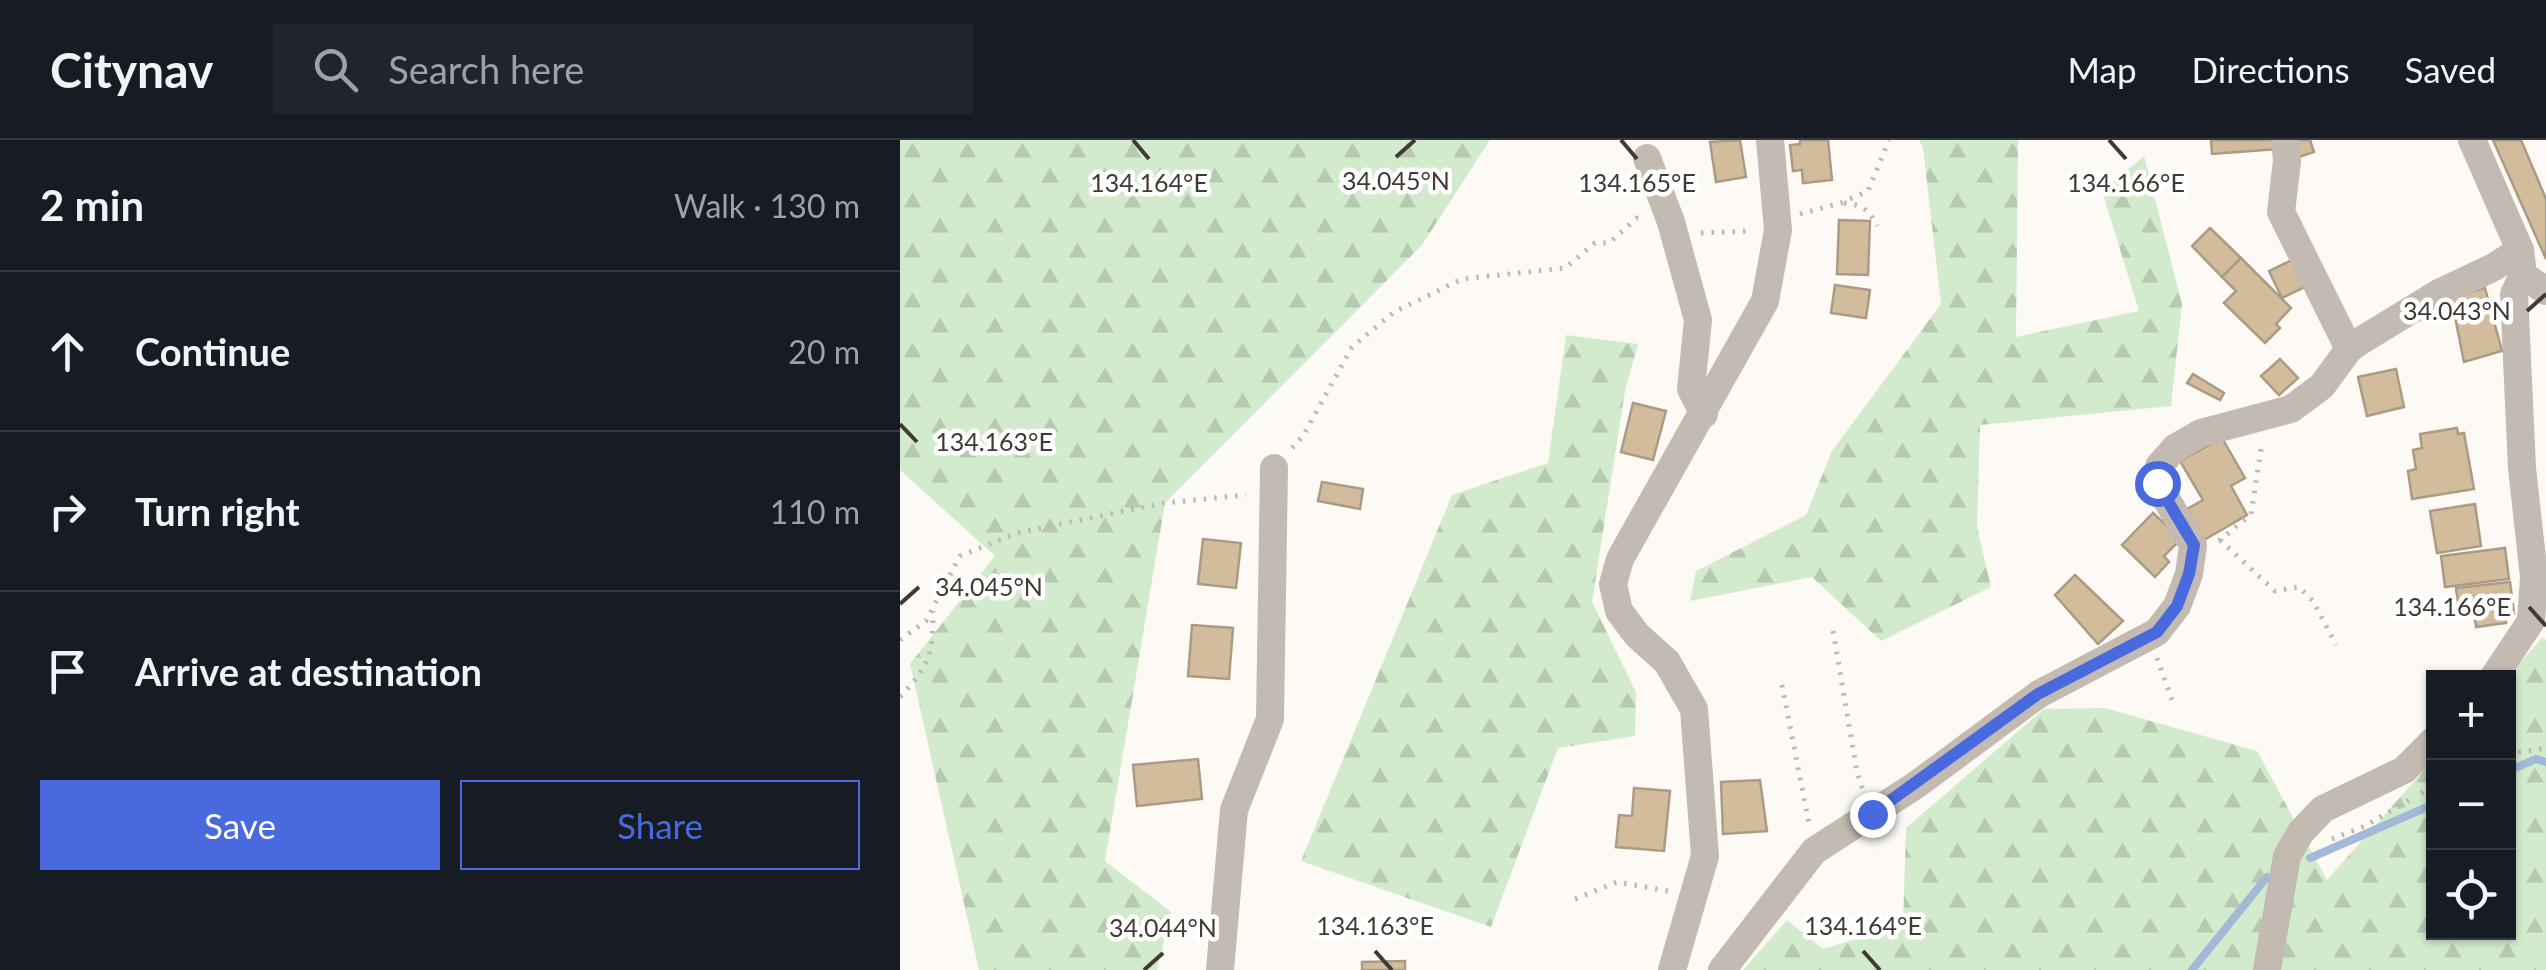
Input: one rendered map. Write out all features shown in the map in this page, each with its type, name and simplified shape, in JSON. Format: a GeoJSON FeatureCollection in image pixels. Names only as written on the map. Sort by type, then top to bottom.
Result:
{"type":"FeatureCollection","features":[{"type":"Feature","properties":{"kind":"street"},"geometry":{"type":"LineString","coordinates":[[1672,970],[1704,856],[1694,709],[1668,662],[1638,636],[1618,611],[1613,584],[1620,559],[1765,301],[1778,225],[1770,140]]}},
{"type":"Feature","properties":{"kind":"street"},"geometry":{"type":"LineString","coordinates":[[2285,140],[2287,161],[2281,212],[2349,349]]}},
{"type":"Feature","properties":{"kind":"street"},"geometry":{"type":"LineString","coordinates":[[2472,140],[2530,272]]}},
{"type":"Feature","properties":{"kind":"street"},"geometry":{"type":"LineString","coordinates":[[1647,158],[1673,229],[1698,320],[1690,390],[1704,414]]}},
{"type":"Feature","properties":{"kind":"street"},"geometry":{"type":"LineString","coordinates":[[1722,970],[1814,851],[2038,694],[2157,632],[2177,606],[2194,545],[2157,483],[2158,466],[2175,448],[2200,433],[2290,409],[2322,386],[2349,349],[2439,292],[2494,267],[2530,272]]}},
{"type":"Feature","properties":{"kind":"street"},"geometry":{"type":"LineString","coordinates":[[2498,670],[2532,621],[2534,477],[2514,294],[2530,272]]}},
{"type":"Feature","properties":{"kind":"street"},"geometry":{"type":"LineString","coordinates":[[1220,970],[1234,810],[1270,719],[1274,468]]}},
{"type":"Feature","properties":{"kind":"street"},"geometry":{"type":"LineString","coordinates":[[2267,970],[2287,856],[2300,832],[2322,809],[2404,770],[2426,748]]}},
{"type":"Feature","properties":{"kind":"path"},"geometry":{"type":"LineString","coordinates":[[900,640],[926,621],[960,556],[988,544],[1017,533],[1164,503],[1244,497],[1303,436],[1352,347],[1394,312],[1462,279],[1564,268],[1595,244],[1617,238],[1637,218],[1673,229],[1778,225],[1868,191],[1889,140]]}},
{"type":"Feature","properties":{"kind":"path"},"geometry":{"type":"LineString","coordinates":[[1841,203],[1858,204],[1870,211],[1877,226]]}},
{"type":"Feature","properties":{"kind":"path"},"geometry":{"type":"LineString","coordinates":[[2192,556],[2220,540],[2251,514],[2266,416]]}},
{"type":"Feature","properties":{"kind":"path"},"geometry":{"type":"LineString","coordinates":[[2220,540],[2275,591],[2299,587],[2313,601],[2336,644]]}},
{"type":"Feature","properties":{"kind":"path"},"geometry":{"type":"LineString","coordinates":[[900,698],[924,672],[933,642],[933,608]]}},
{"type":"Feature","properties":{"kind":"path"},"geometry":{"type":"LineString","coordinates":[[1832,631],[1857,772],[1872,814]]}},
{"type":"Feature","properties":{"kind":"path"},"geometry":{"type":"LineString","coordinates":[[2149,636],[2174,703]]}},
{"type":"Feature","properties":{"kind":"path"},"geometry":{"type":"LineString","coordinates":[[1782,686],[1814,851]]}},
{"type":"Feature","properties":{"kind":"path"},"geometry":{"type":"LineString","coordinates":[[2516,753],[2546,748]]}},
{"type":"Feature","properties":{"kind":"path"},"geometry":{"type":"LineString","coordinates":[[2287,856],[2365,826],[2426,790]]}},
{"type":"Feature","properties":{"kind":"path"},"geometry":{"type":"LineString","coordinates":[[1575,899],[1616,882],[1668,890],[1667,905]]}},
{"type":"Feature","properties":{"kind":"green space"},"geometry":{"type":"Polygon","coordinates":[[[900,140],[1490,140],[1422,245],[1165,503],[1105,861],[1171,912],[1157,970],[979,970],[910,664],[995,556],[900,470],[900,140]]]}},
{"type":"Feature","properties":{"kind":"green space"},"geometry":{"type":"Polygon","coordinates":[[[1919,140],[2018,140],[2016,337],[2139,311],[2102,191],[2144,156],[2182,304],[2171,406],[1980,425],[1977,527],[1991,587],[1881,641],[1812,577],[1690,601],[1696,571],[1806,515],[1832,451],[1941,304],[1919,140]]]}},
{"type":"Feature","properties":{"kind":"green space"},"geometry":{"type":"Polygon","coordinates":[[[1566,335],[1638,344],[1625,391],[1592,602],[1636,692],[1635,736],[1558,748],[1491,927],[1301,861],[1452,495],[1548,463],[1566,335]]]}},
{"type":"Feature","properties":{"kind":"green space"},"geometry":{"type":"Polygon","coordinates":[[[2542,638],[2546,640],[2546,970],[1743,970],[1787,920],[1823,949],[1903,925],[1906,828],[2044,709],[2105,708],[2257,751],[2327,880],[2426,768],[2426,940],[2516,940],[2513,670],[2542,638]]]}},
{"type":"Feature","properties":{"kind":"building"},"geometry":{"type":"Polygon","coordinates":[[[1740,140],[1746,177],[1716,182],[1710,142],[1740,140]]]}},
{"type":"Feature","properties":{"kind":"building"},"geometry":{"type":"Polygon","coordinates":[[[1800,140],[1828,140],[1832,180],[1803,183],[1802,170],[1793,171],[1790,145],[1800,144],[1800,140]]]}},
{"type":"Feature","properties":{"kind":"building"},"geometry":{"type":"Polygon","coordinates":[[[2211,140],[2276,140],[2277,149],[2212,154],[2211,140]]]}},
{"type":"Feature","properties":{"kind":"building"},"geometry":{"type":"Polygon","coordinates":[[[2290,140],[2310,140],[2314,152],[2296,158],[2290,140]]]}},
{"type":"Feature","properties":{"kind":"building"},"geometry":{"type":"Polygon","coordinates":[[[2493,140],[2521,140],[2546,199],[2546,259],[2493,140]]]}},
{"type":"Feature","properties":{"kind":"building"},"geometry":{"type":"Polygon","coordinates":[[[1839,220],[1870,221],[1868,275],[1837,274],[1839,220]]]}},
{"type":"Feature","properties":{"kind":"building"},"geometry":{"type":"Polygon","coordinates":[[[2210,228],[2241,258],[2222,277],[2192,246],[2210,228]]]}},
{"type":"Feature","properties":{"kind":"building"},"geometry":{"type":"Polygon","coordinates":[[[2241,258],[2291,308],[2276,324],[2280,328],[2265,343],[2224,303],[2236,291],[2222,277],[2241,258]]]}},
{"type":"Feature","properties":{"kind":"building"},"geometry":{"type":"Polygon","coordinates":[[[2296,258],[2309,285],[2282,298],[2269,271],[2296,258]]]}},
{"type":"Feature","properties":{"kind":"building"},"geometry":{"type":"Polygon","coordinates":[[[1835,285],[1870,290],[1866,318],[1831,313],[1835,285]]]}},
{"type":"Feature","properties":{"kind":"building"},"geometry":{"type":"Polygon","coordinates":[[[2485,288],[2502,351],[2464,362],[2451,297],[2485,288]]]}},
{"type":"Feature","properties":{"kind":"building"},"geometry":{"type":"Polygon","coordinates":[[[2280,359],[2298,378],[2279,395],[2261,376],[2280,359]]]}},
{"type":"Feature","properties":{"kind":"building"},"geometry":{"type":"Polygon","coordinates":[[[2396,369],[2404,407],[2367,416],[2358,377],[2396,369]]]}},
{"type":"Feature","properties":{"kind":"building"},"geometry":{"type":"Polygon","coordinates":[[[2193,374],[2224,393],[2220,400],[2187,383],[2193,374]]]}},
{"type":"Feature","properties":{"kind":"building"},"geometry":{"type":"Polygon","coordinates":[[[1633,403],[1666,411],[1653,460],[1621,452],[1633,403]]]}},
{"type":"Feature","properties":{"kind":"building"},"geometry":{"type":"Polygon","coordinates":[[[2457,428],[2458,434],[2464,433],[2474,489],[2412,499],[2408,471],[2416,469],[2413,450],[2422,448],[2420,434],[2457,428]]]}},
{"type":"Feature","properties":{"kind":"building"},"geometry":{"type":"Polygon","coordinates":[[[2222,438],[2245,478],[2231,486],[2247,515],[2204,540],[2187,509],[2203,500],[2180,461],[2222,438]]]}},
{"type":"Feature","properties":{"kind":"building"},"geometry":{"type":"Polygon","coordinates":[[[1322,482],[1363,489],[1360,509],[1318,501],[1322,482]]]}},
{"type":"Feature","properties":{"kind":"building"},"geometry":{"type":"Polygon","coordinates":[[[2475,504],[2481,546],[2437,553],[2430,511],[2475,504]]]}},
{"type":"Feature","properties":{"kind":"building"},"geometry":{"type":"Polygon","coordinates":[[[2153,513],[2181,539],[2164,556],[2169,562],[2155,577],[2122,545],[2153,513]]]}},
{"type":"Feature","properties":{"kind":"building"},"geometry":{"type":"Polygon","coordinates":[[[1203,539],[1241,543],[1236,588],[1198,584],[1203,539]]]}},
{"type":"Feature","properties":{"kind":"building"},"geometry":{"type":"Polygon","coordinates":[[[2505,548],[2509,579],[2445,587],[2441,556],[2505,548]]]}},
{"type":"Feature","properties":{"kind":"building"},"geometry":{"type":"Polygon","coordinates":[[[2075,575],[2123,621],[2098,644],[2055,595],[2075,575]]]}},
{"type":"Feature","properties":{"kind":"building"},"geometry":{"type":"Polygon","coordinates":[[[2510,582],[2514,614],[2505,615],[2506,623],[2476,627],[2473,603],[2458,604],[2456,588],[2510,582]]]}},
{"type":"Feature","properties":{"kind":"building"},"geometry":{"type":"Polygon","coordinates":[[[1192,625],[1233,628],[1229,679],[1188,676],[1192,625]]]}},
{"type":"Feature","properties":{"kind":"building"},"geometry":{"type":"Polygon","coordinates":[[[1198,759],[1202,799],[1137,806],[1133,765],[1198,759]]]}},
{"type":"Feature","properties":{"kind":"building"},"geometry":{"type":"Polygon","coordinates":[[[1760,780],[1767,831],[1723,834],[1721,782],[1760,780]]]}},
{"type":"Feature","properties":{"kind":"building"},"geometry":{"type":"Polygon","coordinates":[[[1634,788],[1670,791],[1664,851],[1616,847],[1619,815],[1632,816],[1634,788]]]}},
{"type":"Feature","properties":{"kind":"building"},"geometry":{"type":"Polygon","coordinates":[[[1405,961],[1405,970],[1362,970],[1362,962],[1405,961]]]}},
{"type":"Feature","properties":{"kind":"waterway"},"geometry":{"type":"LineString","coordinates":[[2516,768],[2536,759],[2546,762]]}},
{"type":"Feature","properties":{"kind":"waterway"},"geometry":{"type":"LineString","coordinates":[[2310,858],[2426,807]]}},
{"type":"Feature","properties":{"kind":"waterway"},"geometry":{"type":"LineString","coordinates":[[2192,970],[2267,877]]}},
{"type":"Feature","properties":{"kind":"route"},"geometry":{"type":"LineString","coordinates":[[1872,814],[2038,694],[2157,632],[2177,606],[2194,545],[2157,483]]}}]}
